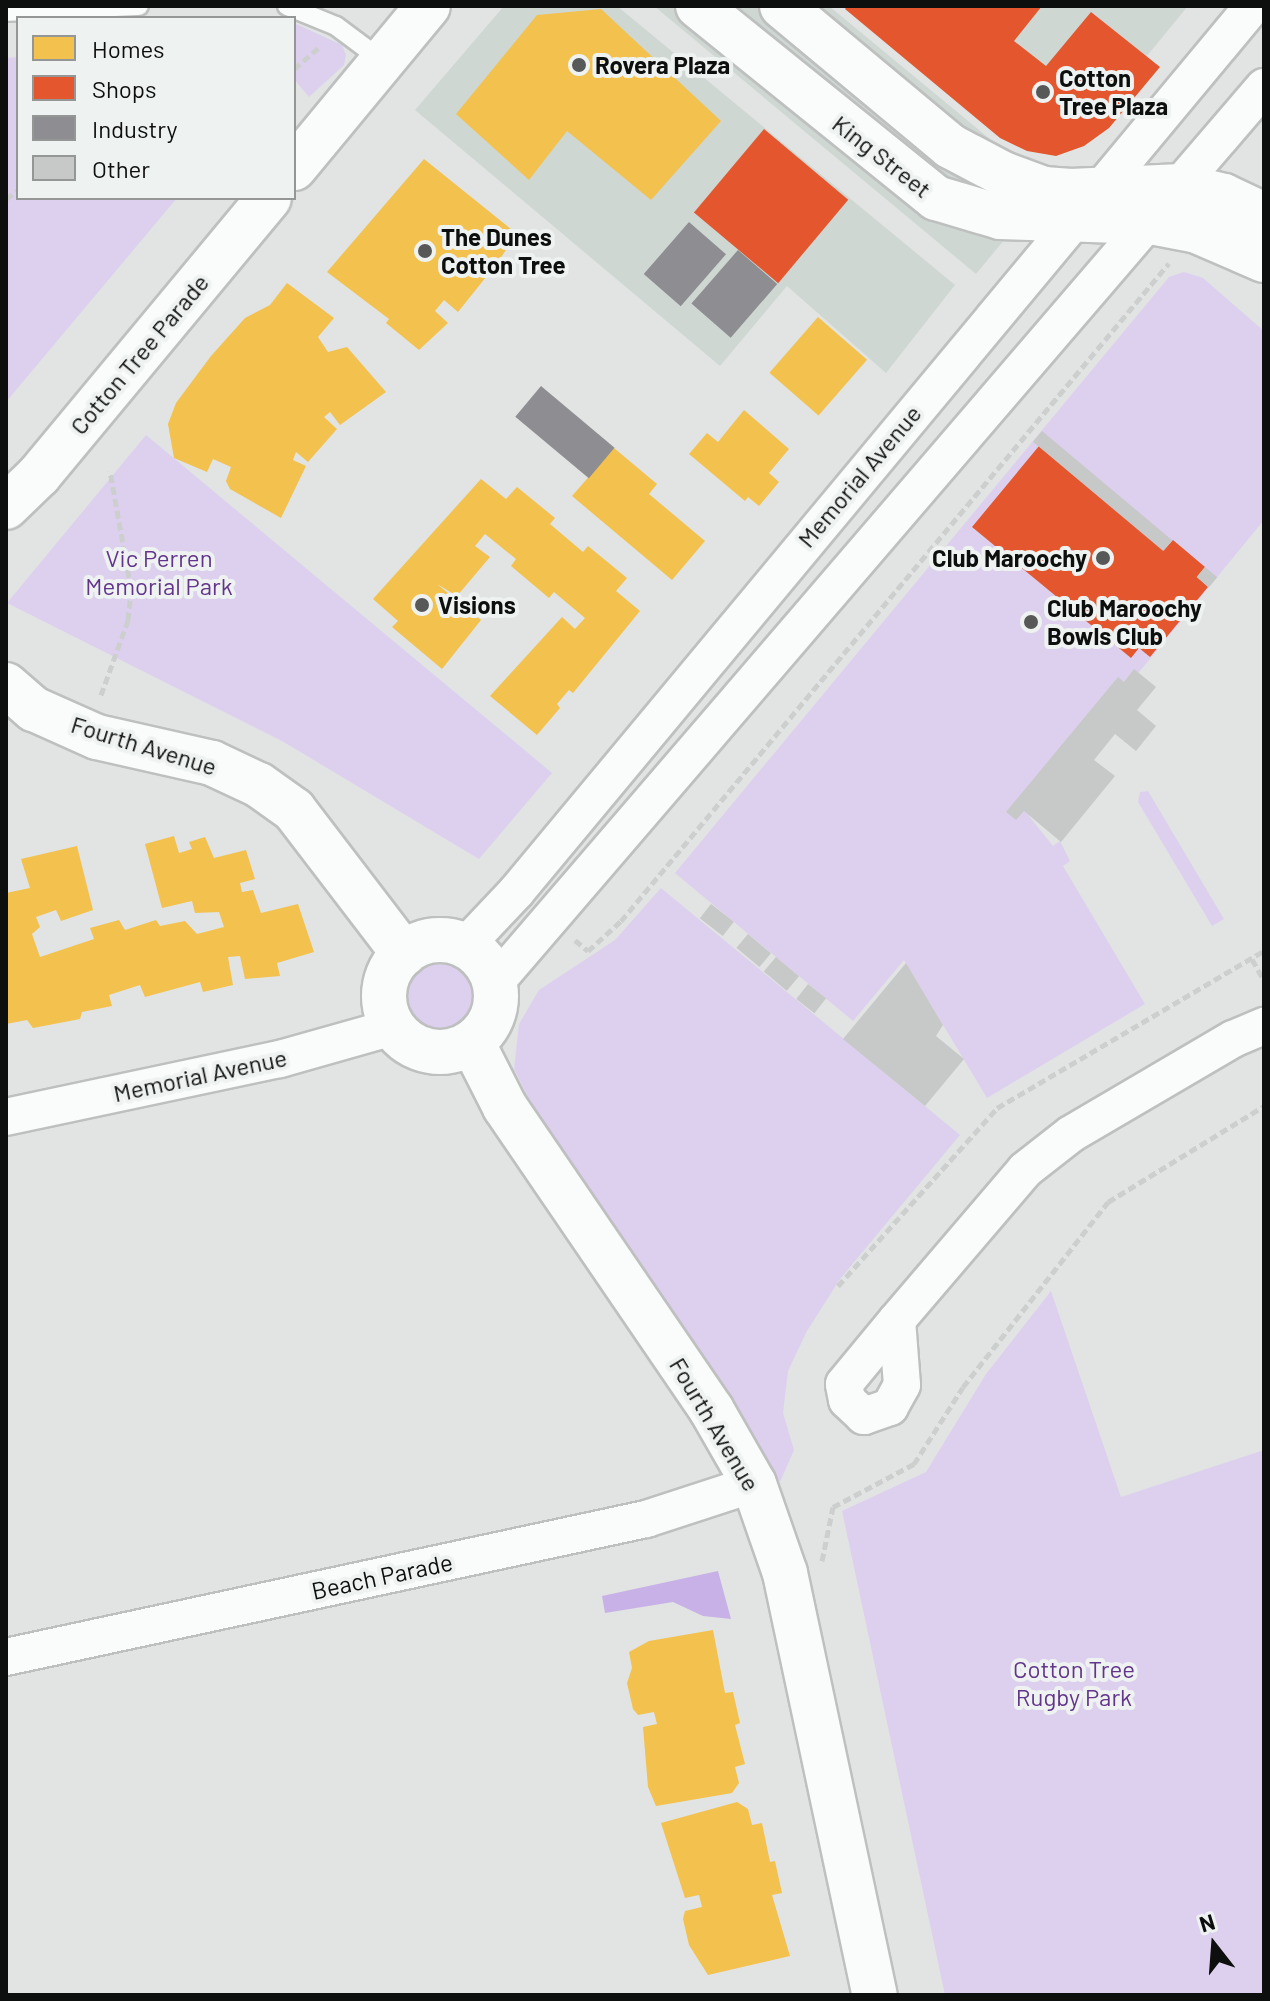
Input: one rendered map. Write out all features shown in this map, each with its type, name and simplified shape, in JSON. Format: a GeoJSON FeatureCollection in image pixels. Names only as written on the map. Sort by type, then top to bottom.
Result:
{"type":"FeatureCollection","features":[{"type":"Feature","properties":{"kind":"street"},"geometry":{"type":"LineString","coordinates":[[296,166],[428,6]]}},
{"type":"Feature","properties":{"kind":"street","name":"King Street"},"geometry":{"type":"LineString","coordinates":[[698,6],[916,187],[936,198],[1000,217],[1083,206]]}},
{"type":"Feature","properties":{"kind":"street","name":"King Street"},"geometry":{"type":"LineString","coordinates":[[782,6],[950,146],[1163,239],[1197,231],[1264,260]]}},
{"type":"Feature","properties":{"kind":"street","name":"Memorial Avenue"},"geometry":{"type":"LineString","coordinates":[[465,946],[526,879],[1083,206],[1253,6]]}},
{"type":"Feature","properties":{"kind":"street"},"geometry":{"type":"LineString","coordinates":[[495,983],[1163,239],[1182,186],[1264,87]]}},
{"type":"Feature","properties":{"kind":"street"},"geometry":{"type":"LineString","coordinates":[[1083,206],[1182,186],[1224,196],[1264,215]]}},
{"type":"Feature","properties":{"kind":"street","name":"Cotton Tree Parade"},"geometry":{"type":"LineString","coordinates":[[6,507],[39,475],[267,200]]}},
{"type":"Feature","properties":{"kind":"street","name":"Fourth Avenue"},"geometry":{"type":"LineString","coordinates":[[6,685],[34,709],[97,737],[212,763],[259,785],[294,810],[404,954]]}},
{"type":"Feature","properties":{"kind":"street"},"geometry":{"type":"LineString","coordinates":[[433,941],[465,946],[488,967],[495,983],[493,1017],[472,1042],[456,1050],[421,1049],[393,1027],[384,996],[387,980],[404,954],[433,941]]}},
{"type":"Feature","properties":{"kind":"street"},"geometry":{"type":"LineString","coordinates":[[897,1320],[1025,1170],[1071,1134],[1233,1039],[1264,1026]]}},
{"type":"Feature","properties":{"kind":"street","name":"Memorial Avenue"},"geometry":{"type":"LineString","coordinates":[[6,1117],[280,1059],[393,1027]]}},
{"type":"Feature","properties":{"kind":"street","name":"Fourth Avenue"},"geometry":{"type":"LineString","coordinates":[[472,1042],[505,1107],[711,1409],[754,1484],[785,1573],[875,1995]]}},
{"type":"Feature","properties":{"kind":"street","name":"Beach Parade"},"geometry":{"type":"LineString","coordinates":[[6,1657],[646,1519],[754,1484]]}},
{"type":"Feature","properties":{"kind":"lane"},"geometry":{"type":"LineString","coordinates":[[6,12],[139,6]]}},
{"type":"Feature","properties":{"kind":"lane"},"geometry":{"type":"LineString","coordinates":[[287,6],[336,26],[383,61]]}},
{"type":"Feature","properties":{"kind":"lane"},"geometry":{"type":"LineString","coordinates":[[916,187],[950,146]]}},
{"type":"Feature","properties":{"kind":"path"},"geometry":{"type":"LineString","coordinates":[[575,939],[588,951],[621,921],[1163,239]]}},
{"type":"Feature","properties":{"kind":"path"},"geometry":{"type":"LineString","coordinates":[[97,706],[128,620],[131,589],[110,471]]}},
{"type":"Feature","properties":{"kind":"path"},"geometry":{"type":"LineString","coordinates":[[838,1286],[997,1108],[1264,951]]}},
{"type":"Feature","properties":{"kind":"path"},"geometry":{"type":"LineString","coordinates":[[1252,959],[1264,981]]}},
{"type":"Feature","properties":{"kind":"path"},"geometry":{"type":"LineString","coordinates":[[785,1573],[826,1560],[833,1507],[914,1464],[963,1387],[1108,1202],[1264,1106]]}},
{"type":"Feature","properties":{"kind":"shaded area"},"geometry":{"type":"Polygon","coordinates":[[[504,6],[617,6],[955,285],[886,373],[787,286],[720,366],[415,110],[504,6]]]}},
{"type":"Feature","properties":{"kind":"shaded area"},"geometry":{"type":"Polygon","coordinates":[[[654,6],[829,6],[1048,187],[976,274],[654,6]]]}},
{"type":"Feature","properties":{"kind":"shaded area","name":"Cotton Tree Plaza"},"geometry":{"type":"Polygon","coordinates":[[[866,6],[1188,6],[1096,118],[866,6]]]}},
{"type":"Feature","properties":{"kind":"shaded area"},"geometry":{"type":"Polygon","coordinates":[[[718,1571],[731,1619],[703,1616],[673,1602],[605,1613],[602,1596],[718,1571]]]}},
{"type":"Feature","properties":{"kind":"green space"},"geometry":{"type":"Polygon","coordinates":[[[296,24],[342,45],[346,55],[344,65],[309,97],[296,81],[296,24]]]}},
{"type":"Feature","properties":{"kind":"green space"},"geometry":{"type":"Polygon","coordinates":[[[16,57],[16,200],[175,200],[6,402],[6,58],[16,57]]]}},
{"type":"Feature","properties":{"kind":"green space","name":"Club Maroochy Bowls Club"},"geometry":{"type":"Polygon","coordinates":[[[1184,272],[1203,278],[1264,331],[1264,520],[1025,811],[1053,846],[1060,841],[1070,861],[1063,866],[1145,1004],[987,1098],[904,960],[853,1021],[675,873],[1169,277],[1184,272]]]}},
{"type":"Feature","properties":{"kind":"green space","name":"Vic Perren Memorial Park"},"geometry":{"type":"Polygon","coordinates":[[[146,435],[552,773],[479,859],[282,741],[7,603],[146,435]]]}},
{"type":"Feature","properties":{"kind":"green space"},"geometry":{"type":"Polygon","coordinates":[[[1148,791],[1224,919],[1212,926],[1138,802],[1140,792],[1148,791]]]}},
{"type":"Feature","properties":{"kind":"green space"},"geometry":{"type":"Polygon","coordinates":[[[661,888],[960,1135],[840,1279],[807,1331],[788,1371],[783,1413],[794,1450],[780,1482],[536,1113],[514,1069],[519,1024],[539,990],[615,940],[661,888]]]}},
{"type":"Feature","properties":{"kind":"green space"},"geometry":{"type":"Polygon","coordinates":[[[432,957],[448,957],[469,968],[480,989],[480,1005],[469,1026],[448,1037],[432,1037],[418,1031],[406,1019],[400,1005],[400,989],[406,975],[418,963],[432,957]]]}},
{"type":"Feature","properties":{"kind":"green space","name":"Cotton Tree Rugby Park"},"geometry":{"type":"Polygon","coordinates":[[[1051,1291],[1121,1497],[1264,1450],[1264,1995],[945,1995],[842,1511],[926,1472],[986,1374],[1051,1291]]]}},
{"type":"Feature","properties":{"kind":"building: Homes","name":"Rovera Plaza"},"geometry":{"type":"Polygon","coordinates":[[[601,9],[721,121],[651,200],[567,131],[529,180],[456,114],[537,15],[601,9]]]}},
{"type":"Feature","properties":{"kind":"building: Homes","name":"The Dunes Cotton Tree"},"geometry":{"type":"Polygon","coordinates":[[[424,159],[517,234],[495,266],[482,255],[473,267],[486,277],[458,312],[444,300],[435,311],[448,323],[419,350],[386,323],[389,319],[327,272],[424,159]]]}},
{"type":"Feature","properties":{"kind":"building: Homes"},"geometry":{"type":"Polygon","coordinates":[[[287,283],[334,318],[318,337],[328,352],[347,347],[386,392],[340,425],[330,412],[324,417],[337,429],[308,462],[296,452],[293,460],[306,466],[281,518],[230,489],[226,481],[231,467],[213,459],[207,472],[174,458],[168,424],[176,403],[211,356],[245,318],[270,305],[287,283]]]}},
{"type":"Feature","properties":{"kind":"building: Homes"},"geometry":{"type":"Polygon","coordinates":[[[818,317],[867,360],[819,415],[769,373],[818,317]]]}},
{"type":"Feature","properties":{"kind":"building: Homes"},"geometry":{"type":"Polygon","coordinates":[[[744,410],[789,449],[769,473],[779,482],[759,506],[748,497],[745,501],[689,454],[707,433],[718,442],[744,410]]]}},
{"type":"Feature","properties":{"kind":"building: Homes"},"geometry":{"type":"Polygon","coordinates":[[[614,448],[657,484],[649,494],[705,541],[672,580],[572,496],[614,448]]]}},
{"type":"Feature","properties":{"kind":"building: Homes","name":"Visions"},"geometry":{"type":"Polygon","coordinates":[[[481,479],[506,499],[517,487],[555,518],[550,524],[583,552],[588,546],[627,578],[616,591],[640,611],[573,693],[569,690],[557,704],[560,708],[537,735],[490,696],[562,617],[575,629],[585,618],[554,592],[549,598],[511,566],[516,559],[485,534],[475,546],[490,557],[457,596],[437,584],[481,620],[442,669],[392,627],[398,621],[373,599],[481,479]]]}},
{"type":"Feature","properties":{"kind":"building: Homes"},"geometry":{"type":"Polygon","coordinates":[[[174,836],[179,853],[192,849],[189,842],[205,837],[214,858],[246,850],[255,879],[240,883],[242,892],[253,890],[261,913],[298,904],[314,952],[277,963],[280,976],[245,979],[240,956],[228,957],[233,985],[203,992],[200,982],[145,997],[140,985],[109,995],[112,1006],[82,1012],[80,1019],[33,1028],[27,1020],[6,1024],[6,893],[30,888],[21,859],[77,846],[93,910],[61,921],[56,910],[36,917],[40,927],[32,934],[40,957],[94,939],[90,928],[119,920],[125,930],[156,920],[160,926],[185,921],[197,934],[224,927],[219,912],[195,913],[192,901],[162,908],[145,844],[174,836]]]}},
{"type":"Feature","properties":{"kind":"building: Homes"},"geometry":{"type":"Polygon","coordinates":[[[713,1630],[725,1693],[733,1692],[740,1723],[735,1725],[745,1764],[735,1767],[739,1783],[732,1793],[656,1806],[648,1787],[643,1727],[657,1724],[654,1712],[638,1715],[633,1709],[627,1683],[632,1668],[629,1652],[649,1641],[713,1630]]]}},
{"type":"Feature","properties":{"kind":"building: Homes"},"geometry":{"type":"Polygon","coordinates":[[[737,1802],[748,1809],[752,1825],[762,1823],[770,1862],[775,1861],[782,1893],[772,1895],[790,1956],[708,1975],[689,1945],[683,1919],[685,1911],[702,1907],[699,1895],[685,1898],[661,1823],[737,1802]]]}},
{"type":"Feature","properties":{"kind":"building: Shops","name":"Cotton Tree Plaza"},"geometry":{"type":"Polygon","coordinates":[[[847,6],[1042,6],[1014,41],[1046,66],[1091,12],[1160,67],[1109,128],[1084,146],[1056,156],[1027,151],[1000,138],[845,9],[847,6]]]}},
{"type":"Feature","properties":{"kind":"building: Shops"},"geometry":{"type":"Polygon","coordinates":[[[764,129],[848,200],[778,283],[694,212],[764,129]]]}},
{"type":"Feature","properties":{"kind":"building: Shops","name":"Club Maroochy"},"geometry":{"type":"Polygon","coordinates":[[[1039,446],[1164,550],[1173,540],[1205,567],[1197,577],[1208,587],[1150,657],[1139,648],[1131,658],[972,527],[1039,446]]]}},
{"type":"Feature","properties":{"kind":"building: Industry"},"geometry":{"type":"Polygon","coordinates":[[[689,222],[726,254],[681,306],[644,274],[689,222]]]}},
{"type":"Feature","properties":{"kind":"building: Industry"},"geometry":{"type":"Polygon","coordinates":[[[738,250],[777,284],[731,338],[691,304],[738,250]]]}},
{"type":"Feature","properties":{"kind":"building: Industry"},"geometry":{"type":"Polygon","coordinates":[[[541,386],[615,448],[589,478],[515,417],[541,386]]]}},
{"type":"Feature","properties":{"kind":"building: Other"},"geometry":{"type":"Polygon","coordinates":[[[1042,431],[1172,540],[1163,551],[1033,442],[1042,431]]]}},
{"type":"Feature","properties":{"kind":"building: Other"},"geometry":{"type":"Polygon","coordinates":[[[1205,567],[1217,577],[1209,587],[1197,577],[1205,567]]]}},
{"type":"Feature","properties":{"kind":"building: Other"},"geometry":{"type":"Polygon","coordinates":[[[1134,669],[1156,687],[1137,710],[1156,726],[1136,751],[1115,734],[1094,760],[1115,776],[1061,842],[1024,811],[1016,820],[1006,812],[1118,677],[1124,682],[1134,669]]]}},
{"type":"Feature","properties":{"kind":"building: Other"},"geometry":{"type":"Polygon","coordinates":[[[711,904],[734,922],[723,936],[700,918],[711,904]]]}},
{"type":"Feature","properties":{"kind":"building: Other"},"geometry":{"type":"Polygon","coordinates":[[[748,934],[771,953],[759,967],[736,948],[748,934]]]}},
{"type":"Feature","properties":{"kind":"building: Other"},"geometry":{"type":"Polygon","coordinates":[[[776,957],[799,976],[787,991],[764,972],[776,957]]]}},
{"type":"Feature","properties":{"kind":"building: Other"},"geometry":{"type":"Polygon","coordinates":[[[906,963],[943,1025],[936,1036],[964,1059],[925,1106],[843,1039],[906,963]]]}},
{"type":"Feature","properties":{"kind":"building: Other"},"geometry":{"type":"Polygon","coordinates":[[[808,984],[826,998],[814,1013],[796,999],[808,984]]]}},
{"type":"Feature","properties":{"kind":"place","name":"Rovera Plaza"},"geometry":{"type":"Point","coordinates":[579,65]}},
{"type":"Feature","properties":{"kind":"place","name":"Cotton Tree Plaza"},"geometry":{"type":"Point","coordinates":[1043,92]}},
{"type":"Feature","properties":{"kind":"place","name":"The Dunes Cotton Tree"},"geometry":{"type":"Point","coordinates":[425,251]}},
{"type":"Feature","properties":{"kind":"place","name":"Club Maroochy"},"geometry":{"type":"Point","coordinates":[1103,558]}},
{"type":"Feature","properties":{"kind":"place","name":"Visions"},"geometry":{"type":"Point","coordinates":[422,605]}},
{"type":"Feature","properties":{"kind":"place","name":"Club Maroochy Bowls Club"},"geometry":{"type":"Point","coordinates":[1031,622]}}]}
